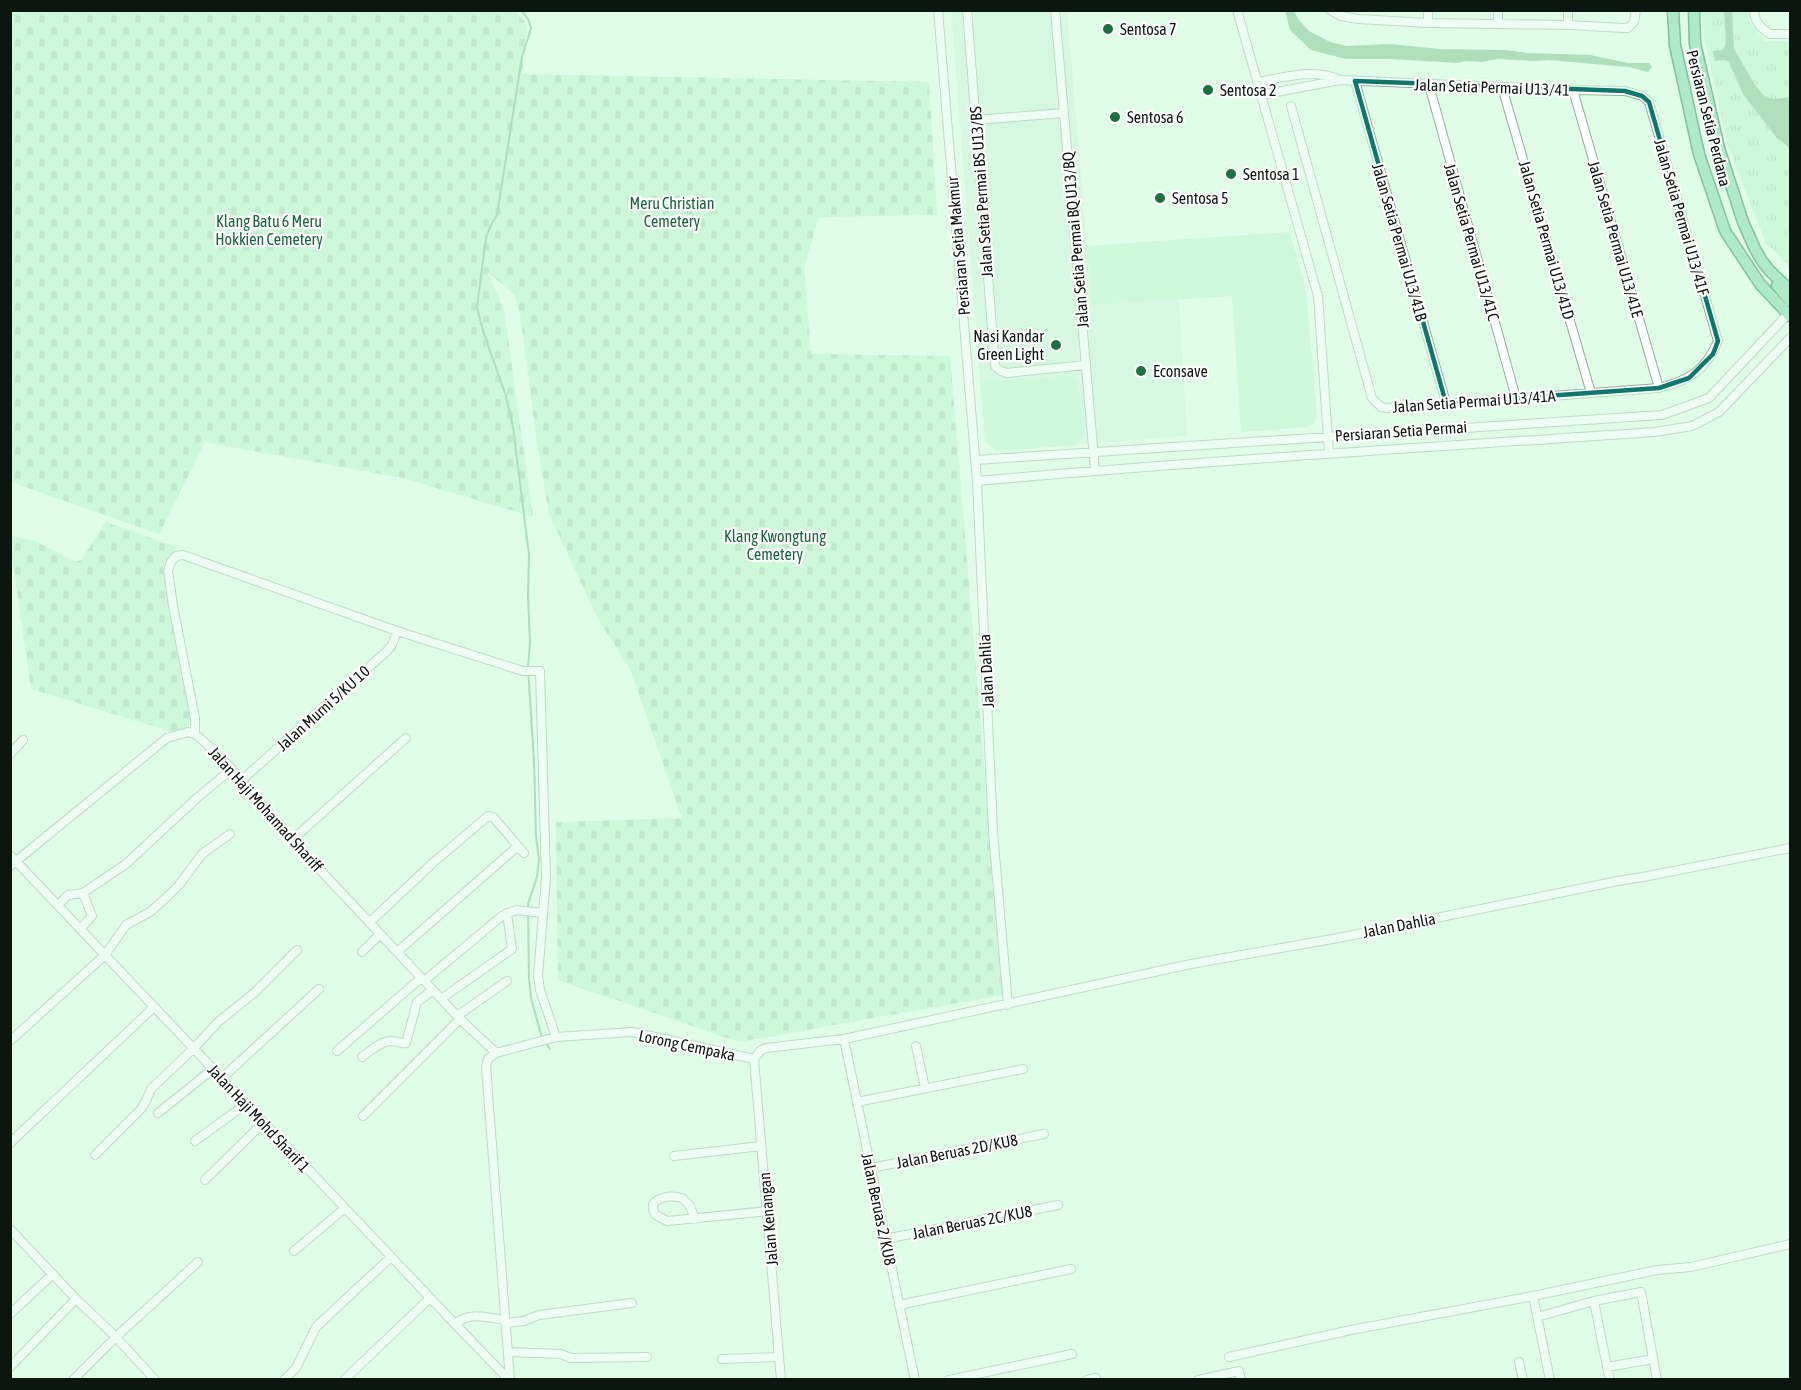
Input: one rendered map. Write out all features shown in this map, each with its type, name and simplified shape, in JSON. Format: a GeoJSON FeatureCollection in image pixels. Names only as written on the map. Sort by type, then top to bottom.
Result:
{"type":"FeatureCollection","features":[{"type":"Feature","properties":{"kind":"main road","name":"Persiaran Setia Perdana"},"geometry":{"type":"LineString","coordinates":[[1673,10],[1675,45],[1699,154],[1725,231],[1760,284],[1790,314]]}},
{"type":"Feature","properties":{"kind":"main road","name":"Persiaran Setia Perdana"},"geometry":{"type":"LineString","coordinates":[[1694,10],[1695,43],[1719,148],[1743,222],[1755,249],[1770,272],[1791,290]]}},
{"type":"Feature","properties":{"kind":"main road"},"geometry":{"type":"LineString","coordinates":[[1770,272],[1791,301]]}},
{"type":"Feature","properties":{"kind":"street","name":"Persiaran Setia Makmur"},"geometry":{"type":"LineString","coordinates":[[938,10],[977,481]]}},
{"type":"Feature","properties":{"kind":"street","name":"Jalan Setia Permai BS U13/BS"},"geometry":{"type":"LineString","coordinates":[[967,10],[995,366],[1000,371],[1007,372],[1086,365]]}},
{"type":"Feature","properties":{"kind":"street","name":"Jalan Setia Permai BQ U13/BQ"},"geometry":{"type":"LineString","coordinates":[[1055,10],[1095,470]]}},
{"type":"Feature","properties":{"kind":"street"},"geometry":{"type":"LineString","coordinates":[[1237,10],[1318,296],[1329,453]]}},
{"type":"Feature","properties":{"kind":"street"},"geometry":{"type":"LineString","coordinates":[[1330,10],[1341,16],[1358,15],[1428,23],[1623,28],[1631,26],[1634,22],[1636,10]]}},
{"type":"Feature","properties":{"kind":"street"},"geometry":{"type":"LineString","coordinates":[[1428,10],[1428,23]]}},
{"type":"Feature","properties":{"kind":"street"},"geometry":{"type":"LineString","coordinates":[[1498,10],[1498,24]]}},
{"type":"Feature","properties":{"kind":"street"},"geometry":{"type":"LineString","coordinates":[[1568,10],[1568,25]]}},
{"type":"Feature","properties":{"kind":"street"},"geometry":{"type":"LineString","coordinates":[[1754,10],[1758,23],[1770,34],[1791,34]]}},
{"type":"Feature","properties":{"kind":"street","name":"Jalan Setia Permai U13/41"},"geometry":{"type":"LineString","coordinates":[[1258,82],[1299,74],[1332,76],[1340,80]]}},
{"type":"Feature","properties":{"kind":"street","name":"Jalan Setia Permai U13/41"},"geometry":{"type":"LineString","coordinates":[[1262,95],[1340,80],[1625,91],[1642,96]]}},
{"type":"Feature","properties":{"kind":"street","name":"Jalan Setia Permai U13/41B"},"geometry":{"type":"LineString","coordinates":[[1355,81],[1446,404]]}},
{"type":"Feature","properties":{"kind":"street","name":"Jalan Setia Permai U13/41C"},"geometry":{"type":"LineString","coordinates":[[1429,85],[1516,399]]}},
{"type":"Feature","properties":{"kind":"street","name":"Jalan Setia Permai U13/41D"},"geometry":{"type":"LineString","coordinates":[[1502,87],[1591,393]]}},
{"type":"Feature","properties":{"kind":"street","name":"Jalan Setia Permai U13/41E"},"geometry":{"type":"LineString","coordinates":[[1574,90],[1659,388]]}},
{"type":"Feature","properties":{"kind":"street","name":"Jalan Setia Permai U13/41F"},"geometry":{"type":"LineString","coordinates":[[1642,96],[1649,102],[1718,341]]}},
{"type":"Feature","properties":{"kind":"street","name":"Jalan Setia Permai U13/41A"},"geometry":{"type":"LineString","coordinates":[[1291,106],[1372,398],[1382,407],[1659,388],[1683,381],[1704,366],[1718,341]]}},
{"type":"Feature","properties":{"kind":"street"},"geometry":{"type":"LineString","coordinates":[[975,120],[1064,113]]}},
{"type":"Feature","properties":{"kind":"street","name":"Persiaran Setia Permai"},"geometry":{"type":"LineString","coordinates":[[975,460],[1662,415],[1709,398],[1790,314]]}},
{"type":"Feature","properties":{"kind":"street","name":"Persiaran Setia Permai"},"geometry":{"type":"LineString","coordinates":[[977,481],[1329,453],[1655,432],[1692,426],[1719,412],[1791,338]]}},
{"type":"Feature","properties":{"kind":"street","name":"Jalan Dahlia"},"geometry":{"type":"LineString","coordinates":[[977,481],[993,832],[1008,1005]]}},
{"type":"Feature","properties":{"kind":"street"},"geometry":{"type":"LineString","coordinates":[[195,734],[195,718],[168,571],[176,556],[193,557],[397,631],[523,671],[540,671],[546,877],[538,976],[549,1039]]}},
{"type":"Feature","properties":{"kind":"street","name":"Jalan Murni 5/KU 10"},"geometry":{"type":"LineString","coordinates":[[243,779],[387,651],[397,631]]}},
{"type":"Feature","properties":{"kind":"street","name":"Jalan Haji Mohamad Shariff"},"geometry":{"type":"LineString","coordinates":[[12,861],[167,738],[188,732],[195,734],[243,779],[268,813],[292,840],[458,1018],[496,1053]]}},
{"type":"Feature","properties":{"kind":"street"},"geometry":{"type":"LineString","coordinates":[[292,840],[406,738]]}},
{"type":"Feature","properties":{"kind":"street"},"geometry":{"type":"LineString","coordinates":[[10,754],[23,740]]}},
{"type":"Feature","properties":{"kind":"street"},"geometry":{"type":"LineString","coordinates":[[58,905],[68,895],[83,893],[132,859],[198,797],[232,769]]}},
{"type":"Feature","properties":{"kind":"street"},"geometry":{"type":"LineString","coordinates":[[370,922],[434,862],[488,816],[493,817],[524,853]]}},
{"type":"Feature","properties":{"kind":"street"},"geometry":{"type":"LineString","coordinates":[[10,1041],[105,955],[126,925],[150,912],[179,885],[202,854],[230,834]]}},
{"type":"Feature","properties":{"kind":"street"},"geometry":{"type":"LineString","coordinates":[[397,952],[518,846]]}},
{"type":"Feature","properties":{"kind":"street","name":"Jalan Dahlia"},"geometry":{"type":"LineString","coordinates":[[754,1059],[760,1051],[766,1048],[844,1039],[1191,964],[1338,938],[1791,848]]}},
{"type":"Feature","properties":{"kind":"street","name":"Jalan Haji Mohd Sharif 1"},"geometry":{"type":"LineString","coordinates":[[12,861],[58,905],[509,1380]]}},
{"type":"Feature","properties":{"kind":"street"},"geometry":{"type":"LineString","coordinates":[[80,929],[92,916],[83,893]]}},
{"type":"Feature","properties":{"kind":"street"},"geometry":{"type":"LineString","coordinates":[[337,1051],[500,917],[516,910],[543,913]]}},
{"type":"Feature","properties":{"kind":"street"},"geometry":{"type":"LineString","coordinates":[[441,999],[512,949],[507,914]]}},
{"type":"Feature","properties":{"kind":"street"},"geometry":{"type":"LineString","coordinates":[[362,952],[380,934]]}},
{"type":"Feature","properties":{"kind":"street"},"geometry":{"type":"LineString","coordinates":[[94,1155],[141,1109],[151,1089],[218,1022],[254,993],[297,950]]}},
{"type":"Feature","properties":{"kind":"street"},"geometry":{"type":"LineString","coordinates":[[363,1116],[458,1018],[507,981]]}},
{"type":"Feature","properties":{"kind":"street"},"geometry":{"type":"LineString","coordinates":[[222,1078],[319,989]]}},
{"type":"Feature","properties":{"kind":"street"},"geometry":{"type":"LineString","coordinates":[[362,1057],[387,1041],[406,1043],[417,1002],[433,990]]}},
{"type":"Feature","properties":{"kind":"street"},"geometry":{"type":"LineString","coordinates":[[10,1143],[154,1006]]}},
{"type":"Feature","properties":{"kind":"street","name":"Lorong Cempaka"},"geometry":{"type":"LineString","coordinates":[[496,1053],[549,1039],[632,1032],[754,1059]]}},
{"type":"Feature","properties":{"kind":"street","name":"Jalan Beruas 2/KU8"},"geometry":{"type":"LineString","coordinates":[[844,1039],[915,1380]]}},
{"type":"Feature","properties":{"kind":"street"},"geometry":{"type":"LineString","coordinates":[[916,1046],[925,1088]]}},
{"type":"Feature","properties":{"kind":"street"},"geometry":{"type":"LineString","coordinates":[[496,1053],[488,1059],[486,1067],[509,1380]]}},
{"type":"Feature","properties":{"kind":"street","name":"Jalan Kenangan"},"geometry":{"type":"LineString","coordinates":[[754,1059],[781,1380]]}},
{"type":"Feature","properties":{"kind":"street"},"geometry":{"type":"LineString","coordinates":[[158,1113],[213,1069]]}},
{"type":"Feature","properties":{"kind":"street"},"geometry":{"type":"LineString","coordinates":[[857,1102],[1023,1069]]}},
{"type":"Feature","properties":{"kind":"street"},"geometry":{"type":"LineString","coordinates":[[195,1141],[246,1104]]}},
{"type":"Feature","properties":{"kind":"street"},"geometry":{"type":"LineString","coordinates":[[205,1180],[264,1122]]}},
{"type":"Feature","properties":{"kind":"street","name":"Jalan Beruas 2D/KU8"},"geometry":{"type":"LineString","coordinates":[[870,1168],[1044,1134]]}},
{"type":"Feature","properties":{"kind":"street"},"geometry":{"type":"LineString","coordinates":[[674,1156],[762,1146]]}},
{"type":"Feature","properties":{"kind":"street"},"geometry":{"type":"LineString","coordinates":[[695,1219],[690,1206],[682,1198],[659,1199],[653,1204],[656,1215],[667,1221],[695,1219],[768,1211]]}},
{"type":"Feature","properties":{"kind":"street","name":"Jalan Beruas 2C/KU8"},"geometry":{"type":"LineString","coordinates":[[885,1239],[1058,1205]]}},
{"type":"Feature","properties":{"kind":"street"},"geometry":{"type":"LineString","coordinates":[[294,1251],[345,1208]]}},
{"type":"Feature","properties":{"kind":"street"},"geometry":{"type":"LineString","coordinates":[[10,1229],[155,1380]]}},
{"type":"Feature","properties":{"kind":"street"},"geometry":{"type":"LineString","coordinates":[[1229,1357],[1351,1330],[1657,1270],[1691,1267],[1791,1244]]}},
{"type":"Feature","properties":{"kind":"street"},"geometry":{"type":"LineString","coordinates":[[284,1380],[296,1368],[316,1327],[391,1257]]}},
{"type":"Feature","properties":{"kind":"street"},"geometry":{"type":"LineString","coordinates":[[73,1380],[198,1262]]}},
{"type":"Feature","properties":{"kind":"street"},"geometry":{"type":"LineString","coordinates":[[899,1305],[1071,1269]]}},
{"type":"Feature","properties":{"kind":"street"},"geometry":{"type":"LineString","coordinates":[[10,1314],[53,1274]]}},
{"type":"Feature","properties":{"kind":"street"},"geometry":{"type":"LineString","coordinates":[[1537,1317],[1594,1301],[1641,1292],[1657,1380]]}},
{"type":"Feature","properties":{"kind":"street"},"geometry":{"type":"LineString","coordinates":[[1533,1296],[1550,1380]]}},
{"type":"Feature","properties":{"kind":"street"},"geometry":{"type":"LineString","coordinates":[[344,1380],[430,1298]]}},
{"type":"Feature","properties":{"kind":"street"},"geometry":{"type":"LineString","coordinates":[[10,1367],[76,1299]]}},
{"type":"Feature","properties":{"kind":"street"},"geometry":{"type":"LineString","coordinates":[[1594,1301],[1610,1380]]}},
{"type":"Feature","properties":{"kind":"street"},"geometry":{"type":"LineString","coordinates":[[455,1324],[468,1316],[480,1316],[505,1322],[524,1320],[539,1315],[632,1303]]}},
{"type":"Feature","properties":{"kind":"street"},"geometry":{"type":"LineString","coordinates":[[508,1352],[561,1354],[571,1358],[647,1357]]}},
{"type":"Feature","properties":{"kind":"street"},"geometry":{"type":"LineString","coordinates":[[949,1380],[1072,1354]]}},
{"type":"Feature","properties":{"kind":"street"},"geometry":{"type":"LineString","coordinates":[[722,1359],[779,1357]]}},
{"type":"Feature","properties":{"kind":"street"},"geometry":{"type":"LineString","coordinates":[[1607,1367],[1653,1359]]}},
{"type":"Feature","properties":{"kind":"street"},"geometry":{"type":"LineString","coordinates":[[1519,1362],[1523,1380]]}},
{"type":"Feature","properties":{"kind":"street"},"geometry":{"type":"LineString","coordinates":[[1198,1380],[1239,1371],[1241,1380]]}},
{"type":"Feature","properties":{"kind":"highlighted area"},"geometry":{"type":"Polygon","coordinates":[[[1355,81],[1625,91],[1642,96],[1649,102],[1718,341],[1713,354],[1689,378],[1659,388],[1446,403],[1355,81]]]}},
{"type":"Feature","properties":{"kind":"shaded area"},"geometry":{"type":"Polygon","coordinates":[[[951,11],[1067,11],[1092,305],[1179,299],[1187,436],[997,451],[985,441],[951,11]]]}},
{"type":"Feature","properties":{"kind":"shaded area"},"geometry":{"type":"Polygon","coordinates":[[[1285,11],[1294,11],[1309,31],[1330,42],[1347,46],[1390,44],[1439,49],[1590,55],[1628,63],[1649,63],[1652,67],[1648,72],[1629,67],[1548,60],[1497,59],[1458,63],[1346,59],[1311,50],[1290,30],[1285,11]]]}},
{"type":"Feature","properties":{"kind":"shaded area"},"geometry":{"type":"Polygon","coordinates":[[[1724,11],[1732,11],[1734,49],[1755,85],[1765,97],[1773,99],[1790,97],[1790,148],[1777,138],[1743,94],[1729,62],[1715,61],[1713,51],[1723,50],[1726,43],[1724,11]]]}},
{"type":"Feature","properties":{"kind":"green space"},"geometry":{"type":"Polygon","coordinates":[[[11,11],[515,11],[527,25],[522,74],[929,82],[937,215],[819,217],[804,267],[811,354],[950,356],[1003,995],[739,1042],[558,980],[556,822],[682,818],[630,669],[597,617],[549,514],[520,314],[514,294],[487,272],[504,309],[533,517],[403,478],[205,442],[159,534],[11,482],[11,11]]]}},
{"type":"Feature","properties":{"kind":"green space"},"geometry":{"type":"Polygon","coordinates":[[[1701,11],[1748,11],[1749,22],[1765,41],[1790,41],[1790,267],[1766,243],[1728,147],[1702,26],[1701,11]]]}},
{"type":"Feature","properties":{"kind":"green space"},"geometry":{"type":"Polygon","coordinates":[[[1290,232],[1306,291],[1317,416],[1314,424],[1307,427],[1241,432],[1232,296],[1092,305],[1087,246],[1290,232]]]}},
{"type":"Feature","properties":{"kind":"green space"},"geometry":{"type":"Polygon","coordinates":[[[1071,376],[1078,380],[1083,435],[1075,445],[997,451],[985,441],[980,382],[1071,376]]]}},
{"type":"Feature","properties":{"kind":"green space"},"geometry":{"type":"Polygon","coordinates":[[[106,522],[177,547],[163,568],[191,718],[188,727],[173,732],[31,689],[11,550],[11,536],[35,541],[75,562],[81,560],[106,522]]]}},
{"type":"Feature","properties":{"kind":"waterway"},"geometry":{"type":"LineString","coordinates":[[521,10],[531,28],[522,57],[497,215],[486,237],[477,307],[506,396],[513,427],[529,555],[528,667],[539,859],[537,877],[528,904],[529,979],[531,998],[542,1038]]}},
{"type":"Feature","properties":{"kind":"waterway"},"geometry":{"type":"LineString","coordinates":[[545,1042],[550,1049]]}},
{"type":"Feature","properties":{"kind":"place","name":"Sentosa 7"},"geometry":{"type":"Point","coordinates":[1108,29]}},
{"type":"Feature","properties":{"kind":"place","name":"Sentosa 2"},"geometry":{"type":"Point","coordinates":[1208,90]}},
{"type":"Feature","properties":{"kind":"place","name":"Sentosa 6"},"geometry":{"type":"Point","coordinates":[1115,117]}},
{"type":"Feature","properties":{"kind":"place","name":"Sentosa 1"},"geometry":{"type":"Point","coordinates":[1231,174]}},
{"type":"Feature","properties":{"kind":"place","name":"Sentosa 5"},"geometry":{"type":"Point","coordinates":[1160,198]}},
{"type":"Feature","properties":{"kind":"place","name":"Nasi Kandar Green Light"},"geometry":{"type":"Point","coordinates":[1056,345]}},
{"type":"Feature","properties":{"kind":"place","name":"Econsave"},"geometry":{"type":"Point","coordinates":[1141,371]}},
{"type":"Feature","properties":{"kind":"park label","name":"Meru Christian Cemetery"},"geometry":{"type":"Point","coordinates":[672,212]}},
{"type":"Feature","properties":{"kind":"park label","name":"Klang Batu 6 Meru Hokkien Cemetery"},"geometry":{"type":"Point","coordinates":[269,230]}},
{"type":"Feature","properties":{"kind":"park label","name":"Klang Kwongtung Cemetery"},"geometry":{"type":"Point","coordinates":[775,545]}}]}
